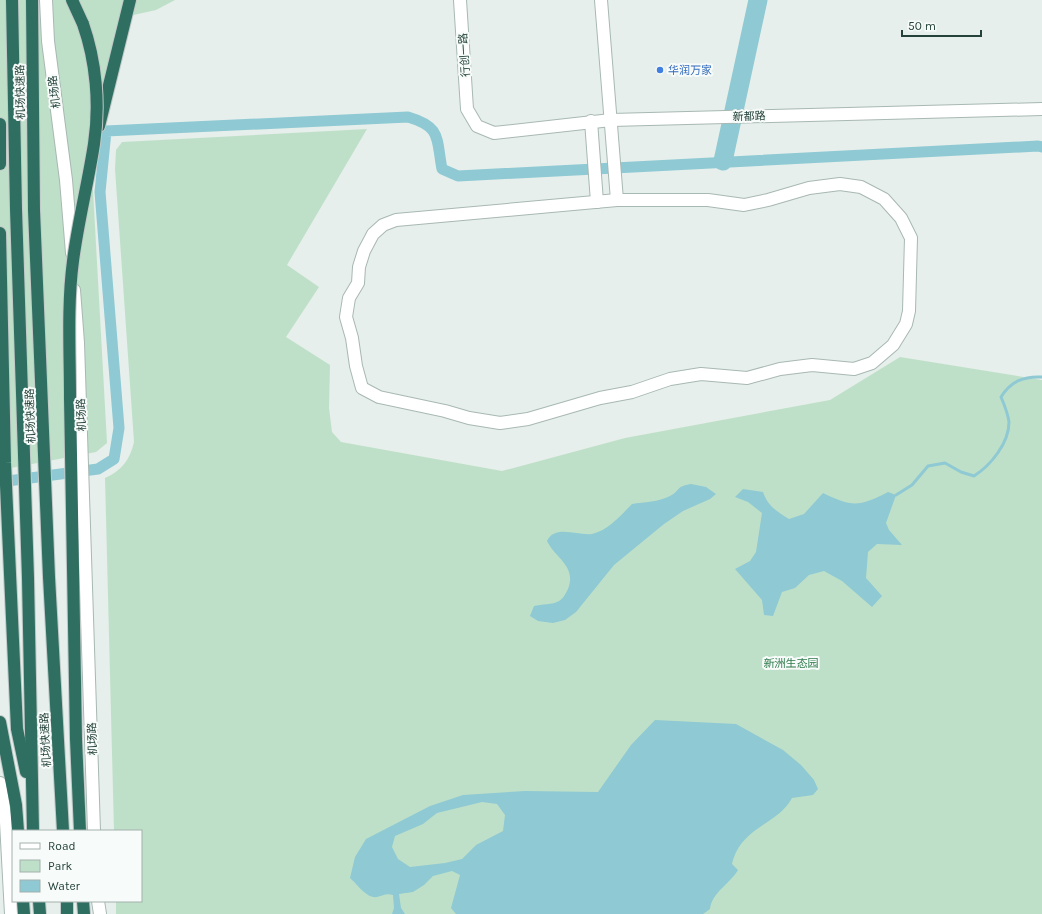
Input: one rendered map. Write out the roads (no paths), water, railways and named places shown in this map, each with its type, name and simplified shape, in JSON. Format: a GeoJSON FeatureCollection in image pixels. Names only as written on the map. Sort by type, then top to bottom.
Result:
{"type":"FeatureCollection","features":[{"type":"Feature","properties":{"kind":"highway","name":"机场快速路"},"geometry":{"type":"LineString","coordinates":[[12,0],[16,209],[33,830]]}},
{"type":"Feature","properties":{"kind":"highway","name":"机场快速路"},"geometry":{"type":"LineString","coordinates":[[32,0],[34,210],[44,463],[63,830]]}},
{"type":"Feature","properties":{"kind":"highway"},"geometry":{"type":"LineString","coordinates":[[72,0],[91,47],[95,74],[94,143]]}},
{"type":"Feature","properties":{"kind":"highway"},"geometry":{"type":"LineString","coordinates":[[80,830],[76,731],[72,490],[77,458],[70,398],[73,263],[81,209],[94,143],[130,0]]}},
{"type":"Feature","properties":{"kind":"highway"},"geometry":{"type":"LineString","coordinates":[[0,124],[0,164]]}},
{"type":"Feature","properties":{"kind":"highway"},"geometry":{"type":"LineString","coordinates":[[0,233],[6,495],[16,729],[32,796]]}},
{"type":"Feature","properties":{"kind":"highway"},"geometry":{"type":"LineString","coordinates":[[0,722],[16,804],[18,830]]}},
{"type":"Feature","properties":{"kind":"highway"},"geometry":{"type":"LineString","coordinates":[[23,902],[24,914]]}},
{"type":"Feature","properties":{"kind":"highway"},"geometry":{"type":"LineString","coordinates":[[39,902],[40,914]]}},
{"type":"Feature","properties":{"kind":"highway"},"geometry":{"type":"LineString","coordinates":[[67,902],[67,914]]}},
{"type":"Feature","properties":{"kind":"highway"},"geometry":{"type":"LineString","coordinates":[[83,902],[84,914]]}},
{"type":"Feature","properties":{"kind":"street","name":"机场路"},"geometry":{"type":"LineString","coordinates":[[46,0],[53,85],[66,180],[78,343],[77,458],[84,487],[94,830]]}},
{"type":"Feature","properties":{"kind":"street","name":"行创一路"},"geometry":{"type":"LineString","coordinates":[[460,0],[467,110]]}},
{"type":"Feature","properties":{"kind":"street"},"geometry":{"type":"LineString","coordinates":[[601,0],[616,195]]}},
{"type":"Feature","properties":{"kind":"street","name":"新都路"},"geometry":{"type":"LineString","coordinates":[[467,110],[477,126],[494,132],[611,120],[1042,109]]}},
{"type":"Feature","properties":{"kind":"street"},"geometry":{"type":"LineString","coordinates":[[591,121],[597,197]]}},
{"type":"Feature","properties":{"kind":"street"},"geometry":{"type":"LineString","coordinates":[[840,184],[861,187],[884,199],[901,218],[911,238],[909,311],[906,324],[893,345],[872,363],[854,369],[812,365],[780,369],[747,378],[701,374],[670,379],[632,392],[593,400],[528,419],[500,423],[469,418],[445,410],[379,397],[362,388],[346,316],[349,298],[358,283],[359,267],[364,251],[373,234],[383,225],[396,220],[597,197],[616,195],[708,200],[744,205],[825,186],[840,184]]}},
{"type":"Feature","properties":{"kind":"street"},"geometry":{"type":"LineString","coordinates":[[0,783],[6,822],[11,914]]}},
{"type":"Feature","properties":{"kind":"street"},"geometry":{"type":"LineString","coordinates":[[98,902],[100,914]]}},
{"type":"Feature","properties":{"kind":"water"},"geometry":{"type":"Polygon","coordinates":[[[691,484],[706,487],[716,494],[710,499],[683,511],[664,524],[614,565],[576,612],[565,620],[553,623],[538,621],[530,616],[534,606],[550,604],[562,599],[568,589],[570,574],[564,563],[547,541],[551,536],[555,533],[561,532],[592,534],[598,532],[614,522],[632,504],[661,500],[673,494],[680,487],[691,484]]]}},
{"type":"Feature","properties":{"kind":"water"},"geometry":{"type":"Polygon","coordinates":[[[743,489],[763,492],[767,501],[773,508],[789,519],[804,514],[823,493],[849,503],[862,503],[888,492],[896,495],[886,523],[889,530],[902,545],[877,544],[868,552],[866,578],[882,596],[872,607],[842,581],[824,571],[809,575],[795,588],[782,592],[773,616],[764,615],[762,600],[735,569],[750,561],[756,552],[762,513],[748,502],[735,497],[743,489]]]}},
{"type":"Feature","properties":{"kind":"water"},"geometry":{"type":"Polygon","coordinates":[[[655,720],[736,724],[783,750],[801,765],[814,780],[818,789],[813,795],[792,798],[786,807],[743,841],[732,864],[738,870],[714,898],[710,909],[703,914],[456,914],[451,908],[460,875],[452,871],[433,876],[424,885],[413,892],[399,894],[401,908],[405,914],[392,914],[394,908],[393,895],[387,894],[377,897],[370,896],[350,878],[355,857],[366,839],[430,806],[463,795],[525,791],[598,792],[631,745],[655,720]],[[482,802],[437,813],[423,824],[395,836],[392,847],[398,859],[410,867],[445,863],[462,859],[476,845],[503,831],[505,815],[497,804],[482,802]]]}},
{"type":"Feature","properties":{"kind":"waterway"},"geometry":{"type":"LineString","coordinates":[[723,161],[758,0]]}},
{"type":"Feature","properties":{"kind":"waterway"},"geometry":{"type":"LineString","coordinates":[[0,482],[98,469],[114,459],[119,428],[100,192],[106,131],[408,117],[427,125],[432,130],[436,135],[438,142],[442,169],[458,176],[1042,147]]}},
{"type":"Feature","properties":{"kind":"waterway"},"geometry":{"type":"LineString","coordinates":[[896,495],[912,485],[928,466],[945,463],[961,472],[974,476],[987,466],[998,453],[1006,438],[1008,430],[1009,422],[1001,397],[1009,387],[1018,381],[1029,377],[1042,377]]}},
{"type":"Feature","properties":{"kind":"place","name":"华润万家"},"geometry":{"type":"Point","coordinates":[660,70]}},
{"type":"Feature","properties":{"kind":"park label","name":"新洲生态园"},"geometry":{"type":"Point","coordinates":[791,663]}}]}
